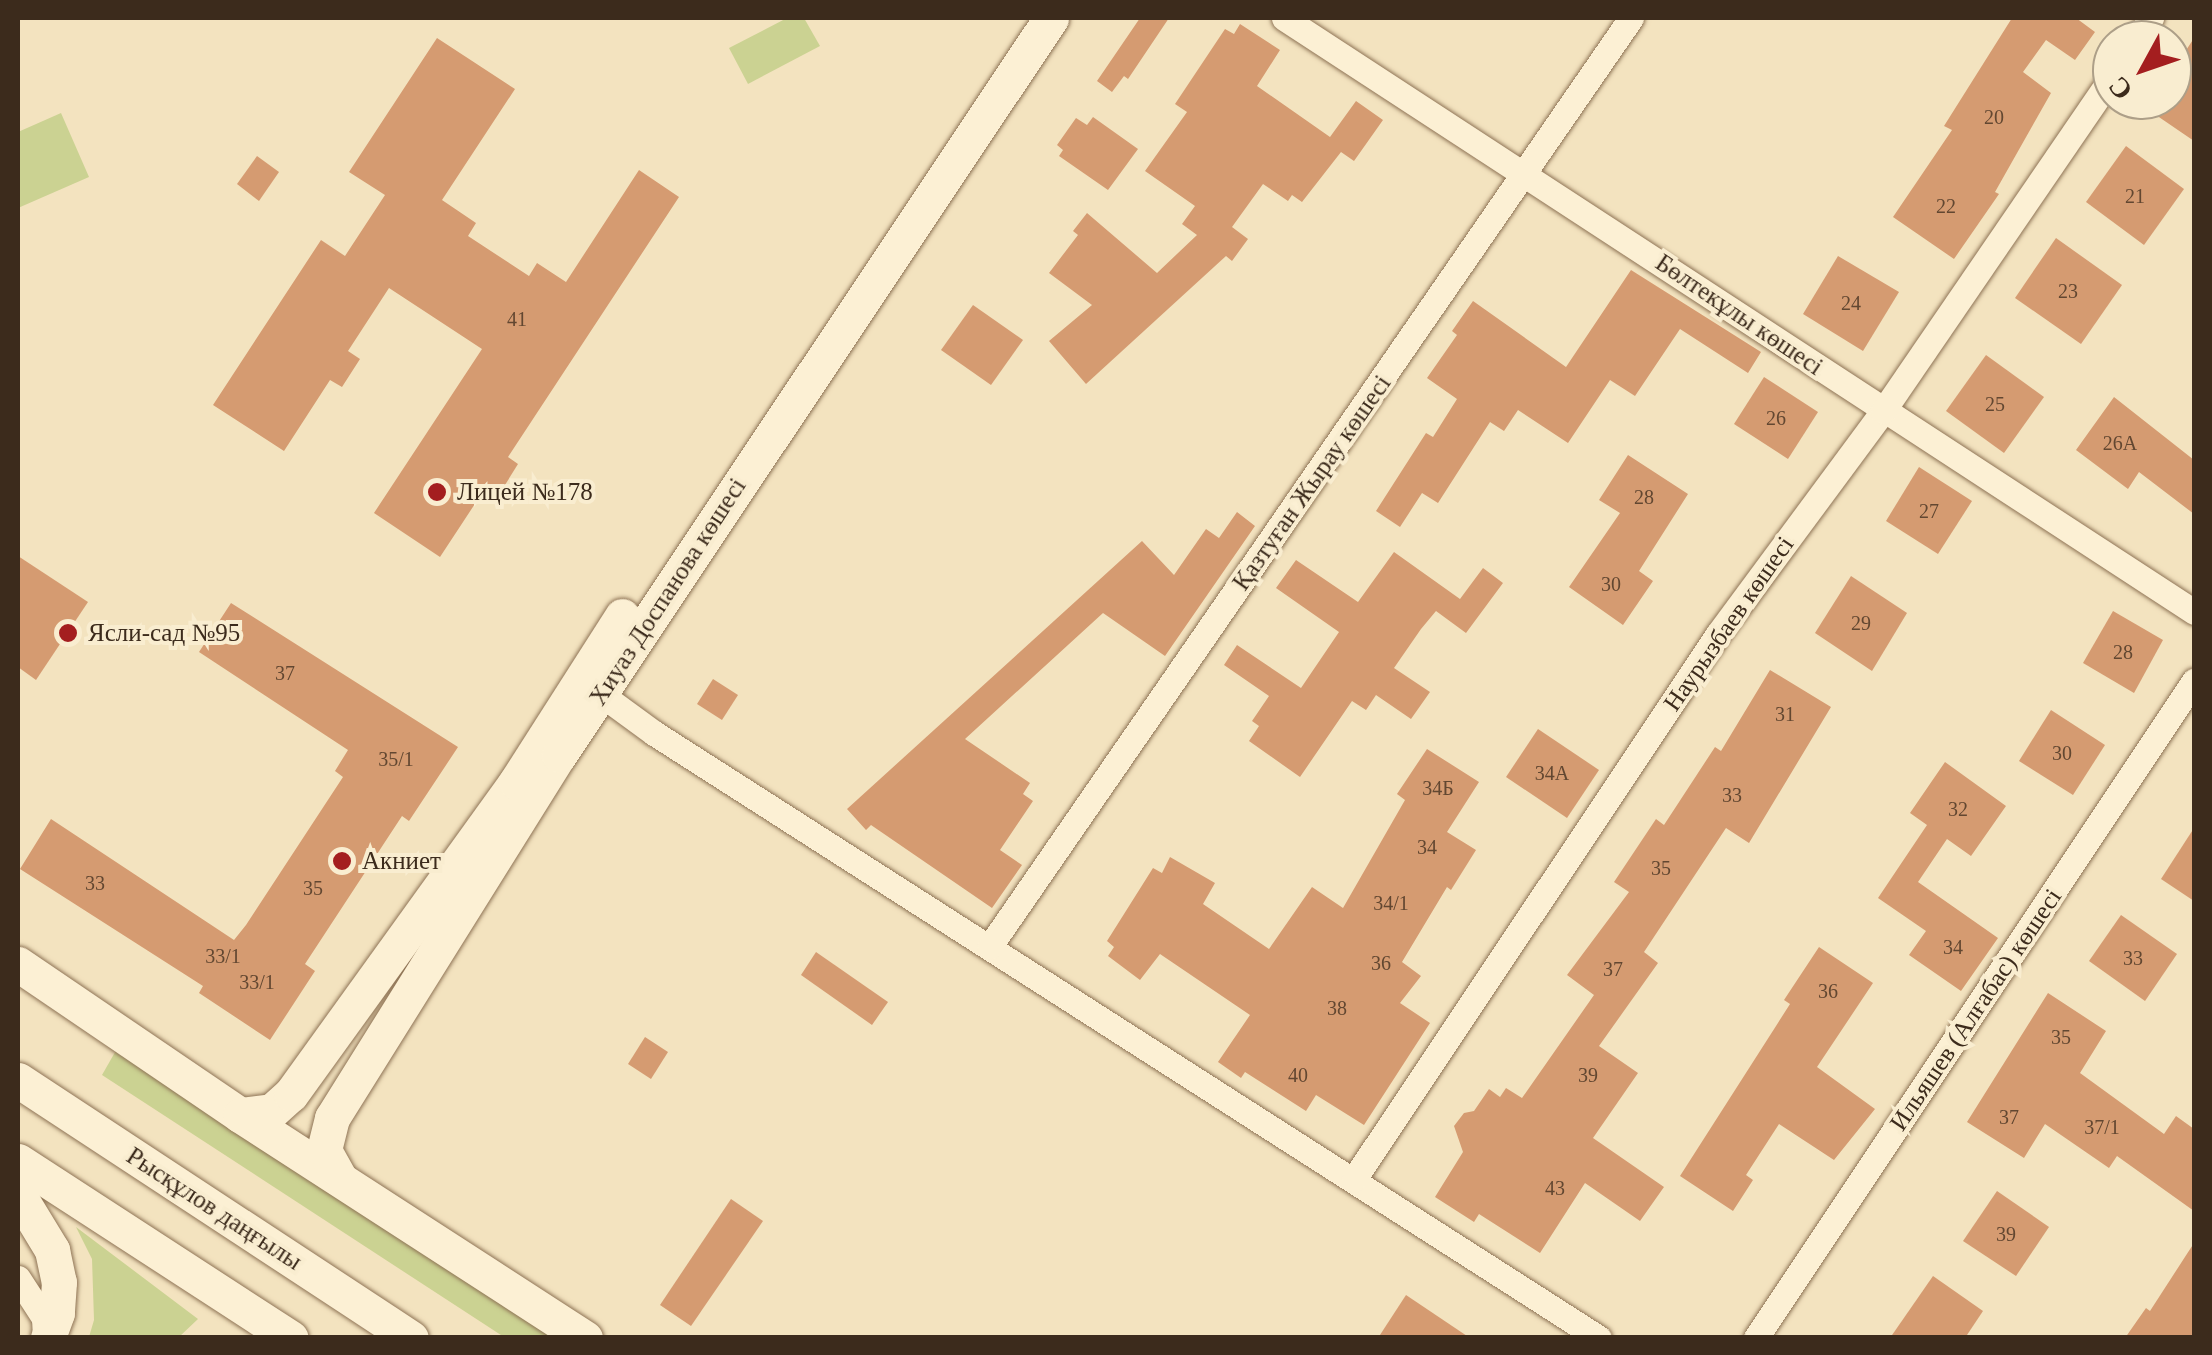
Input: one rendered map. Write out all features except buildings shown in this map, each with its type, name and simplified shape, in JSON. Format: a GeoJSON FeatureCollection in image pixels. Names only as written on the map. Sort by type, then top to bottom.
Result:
{"type":"FeatureCollection","features":[{"type":"Feature","properties":{"kind":"street","name":"Хиуаз Доспанова көшесі"},"geometry":{"type":"LineString","coordinates":[[340,1179],[324,1150],[332,1118],[591,687],[1025,18]]}},
{"type":"Feature","properties":{"kind":"street","name":"Хиуаз Доспанова көшесі"},"geometry":{"type":"LineString","coordinates":[[240,1115],[272,1111],[291,1094],[516,782],[591,687],[1051,18]]}},
{"type":"Feature","properties":{"kind":"street","name":"Бөлтекұлы көшесі"},"geometry":{"type":"LineString","coordinates":[[1284,18],[2194,612]]}},
{"type":"Feature","properties":{"kind":"street","name":"Қазтуған Жырау көшесі"},"geometry":{"type":"LineString","coordinates":[[990,946],[1630,18]]}},
{"type":"Feature","properties":{"kind":"street","name":"Наурызбаев көшесі"},"geometry":{"type":"LineString","coordinates":[[1354,1179],[1718,634],[1883,411],[2092,105]]}},
{"type":"Feature","properties":{"kind":"street","name":"Ильяшев (Алғабас) көшесі"},"geometry":{"type":"LineString","coordinates":[[1756,1338],[2194,681]]}},
{"type":"Feature","properties":{"kind":"street"},"geometry":{"type":"LineString","coordinates":[[591,687],[1599,1338]]}},
{"type":"Feature","properties":{"kind":"street"},"geometry":{"type":"LineString","coordinates":[[18,964],[240,1115],[585,1338]]}},
{"type":"Feature","properties":{"kind":"street","name":"Рысқұлов даңғылы"},"geometry":{"type":"LineString","coordinates":[[18,1080],[411,1338]]}},
{"type":"Feature","properties":{"kind":"street"},"geometry":{"type":"LineString","coordinates":[[18,1161],[290,1338]]}},
{"type":"Feature","properties":{"kind":"street"},"geometry":{"type":"LineString","coordinates":[[18,1194],[52,1250],[59,1282],[57,1313],[47,1338]]}},
{"type":"Feature","properties":{"kind":"street"},"geometry":{"type":"LineString","coordinates":[[18,1278],[44,1318],[47,1338]]}},
{"type":"Feature","properties":{"kind":"green space"},"geometry":{"type":"Polygon","coordinates":[[[787,18],[804,18],[820,46],[748,84],[729,48],[787,18]]]}},
{"type":"Feature","properties":{"kind":"green space"},"geometry":{"type":"Polygon","coordinates":[[[61,113],[89,177],[18,208],[18,132],[61,113]]]}},
{"type":"Feature","properties":{"kind":"green space"},"geometry":{"type":"Polygon","coordinates":[[[118,1047],[564,1337],[504,1337],[102,1075],[118,1047]]]}},
{"type":"Feature","properties":{"kind":"green space"},"geometry":{"type":"Polygon","coordinates":[[[76,1227],[198,1319],[179,1337],[89,1337],[94,1320],[92,1259],[76,1227]]]}},
{"type":"Feature","properties":{"kind":"place","name":"Лицей №178"},"geometry":{"type":"Point","coordinates":[437,492]}},
{"type":"Feature","properties":{"kind":"place","name":"Ясли-сад №95"},"geometry":{"type":"Point","coordinates":[68,633]}},
{"type":"Feature","properties":{"kind":"place","name":"Акниет"},"geometry":{"type":"Point","coordinates":[342,861]}}]}
